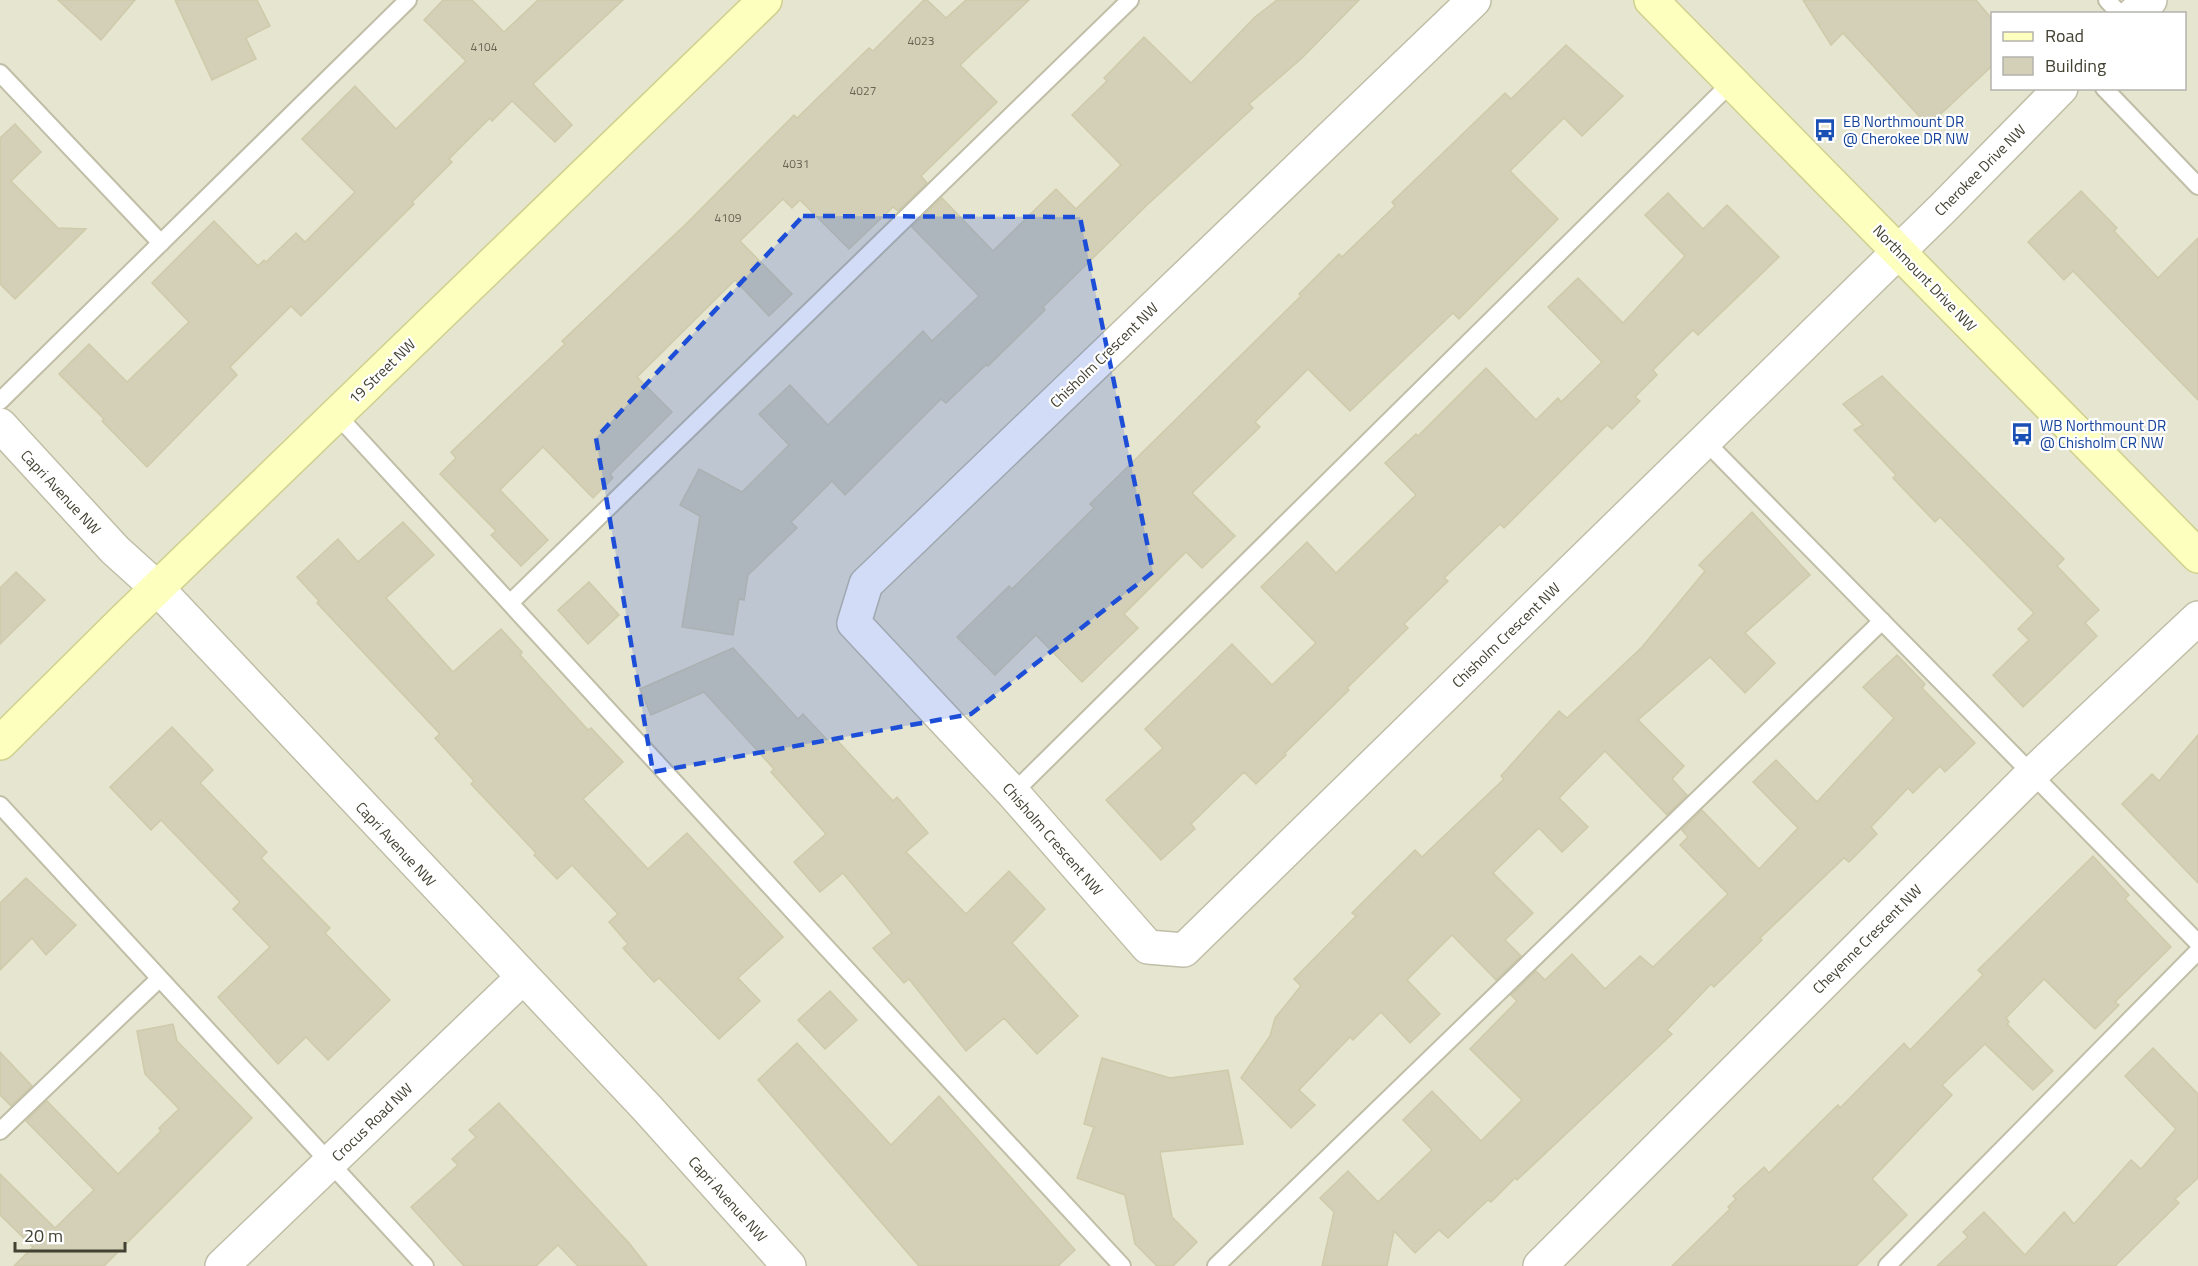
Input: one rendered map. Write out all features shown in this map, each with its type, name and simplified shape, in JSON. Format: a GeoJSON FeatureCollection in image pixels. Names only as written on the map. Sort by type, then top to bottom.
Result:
{"type":"FeatureCollection","features":[{"type":"Feature","properties":{"kind":"street","name":"19 Street NW"},"geometry":{"type":"LineString","coordinates":[[0,743],[765,0]]}},
{"type":"Feature","properties":{"kind":"street","name":"Chisholm Crescent NW"},"geometry":{"type":"LineString","coordinates":[[1474,0],[866,584],[854,623],[1013,793],[1148,947],[1184,950],[1898,252]]}},
{"type":"Feature","properties":{"kind":"street","name":"Northmount Drive NW"},"geometry":{"type":"LineString","coordinates":[[1651,0],[2198,556]]}},
{"type":"Feature","properties":{"kind":"street"},"geometry":{"type":"LineString","coordinates":[[2136,12],[2150,0]]}},
{"type":"Feature","properties":{"kind":"street","name":"Cherokee Drive NW"},"geometry":{"type":"LineString","coordinates":[[1898,252],[2059,90]]}},
{"type":"Feature","properties":{"kind":"street","name":"Capri Avenue NW"},"geometry":{"type":"LineString","coordinates":[[0,425],[115,550],[158,588],[522,978],[647,1108],[789,1266]]}},
{"type":"Feature","properties":{"kind":"street","name":"Cheyenne Crescent NW"},"geometry":{"type":"LineString","coordinates":[[1540,1266],[2032,774],[2198,618]]}},
{"type":"Feature","properties":{"kind":"street","name":"Crocus Road NW"},"geometry":{"type":"LineString","coordinates":[[222,1266],[522,978]]}},
{"type":"Feature","properties":{"kind":"lane"},"geometry":{"type":"LineString","coordinates":[[0,401],[408,0]]}},
{"type":"Feature","properties":{"kind":"lane"},"geometry":{"type":"LineString","coordinates":[[511,602],[1130,0]]}},
{"type":"Feature","properties":{"kind":"lane"},"geometry":{"type":"LineString","coordinates":[[2107,0],[2118,12]]}},
{"type":"Feature","properties":{"kind":"lane"},"geometry":{"type":"LineString","coordinates":[[0,73],[161,243]]}},
{"type":"Feature","properties":{"kind":"lane"},"geometry":{"type":"LineString","coordinates":[[1013,793],[1732,82]]}},
{"type":"Feature","properties":{"kind":"lane"},"geometry":{"type":"LineString","coordinates":[[2106,90],[2198,186]]}},
{"type":"Feature","properties":{"kind":"lane"},"geometry":{"type":"LineString","coordinates":[[338,415],[1122,1266]]}},
{"type":"Feature","properties":{"kind":"lane"},"geometry":{"type":"LineString","coordinates":[[1705,441],[2198,943]]}},
{"type":"Feature","properties":{"kind":"lane"},"geometry":{"type":"LineString","coordinates":[[1216,1266],[1882,621]]}},
{"type":"Feature","properties":{"kind":"lane"},"geometry":{"type":"LineString","coordinates":[[0,805],[425,1266]]}},
{"type":"Feature","properties":{"kind":"lane"},"geometry":{"type":"LineString","coordinates":[[1887,1266],[2198,951]]}},
{"type":"Feature","properties":{"kind":"lane"},"geometry":{"type":"LineString","coordinates":[[0,1131],[159,979]]}},
{"type":"Feature","properties":{"kind":"highlighted area"},"geometry":{"type":"Polygon","coordinates":[[[803,216],[1080,217],[1153,572],[971,714],[653,772],[596,438],[803,216]]]}},
{"type":"Feature","properties":{"kind":"shaded area"},"geometry":{"type":"Polygon","coordinates":[[[0,0],[2198,0],[2198,1266],[0,1266],[0,0]]]}},
{"type":"Feature","properties":{"kind":"building"},"geometry":{"type":"Polygon","coordinates":[[[58,0],[135,0],[101,40],[58,0]]]}},
{"type":"Feature","properties":{"kind":"building"},"geometry":{"type":"Polygon","coordinates":[[[175,0],[257,0],[270,26],[246,38],[256,59],[212,80],[175,0]]]}},
{"type":"Feature","properties":{"kind":"building"},"geometry":{"type":"Polygon","coordinates":[[[443,0],[472,0],[504,32],[538,0],[623,0],[533,84],[572,125],[555,142],[512,101],[492,121],[490,118],[449,159],[452,162],[412,202],[414,204],[301,316],[291,306],[230,367],[237,375],[147,467],[59,374],[89,344],[127,382],[189,322],[152,283],[214,221],[258,266],[264,260],[266,262],[296,233],[305,242],[355,192],[302,139],[355,86],[396,129],[466,61],[424,20],[443,0]]]}},
{"type":"Feature","properties":{"kind":"building"},"geometry":{"type":"Polygon","coordinates":[[[924,0],[927,0],[946,18],[966,0],[1029,0],[960,65],[997,102],[921,176],[927,183],[898,211],[893,207],[849,249],[800,200],[792,208],[783,199],[740,241],[792,294],[769,316],[735,280],[637,377],[672,412],[610,474],[613,478],[593,498],[543,447],[500,490],[548,540],[521,566],[491,535],[496,531],[440,474],[456,458],[451,452],[565,344],[562,341],[686,224],[794,115],[797,118],[869,48],[873,51],[924,0]]]}},
{"type":"Feature","properties":{"kind":"building"},"geometry":{"type":"Polygon","coordinates":[[[1277,0],[1359,0],[1302,58],[1249,104],[1253,108],[1147,205],[1043,307],[1045,310],[988,366],[986,365],[946,403],[941,399],[845,495],[832,481],[791,522],[797,528],[748,575],[744,600],[739,599],[733,635],[682,627],[700,516],[680,505],[699,469],[742,492],[789,445],[759,414],[790,385],[828,425],[923,331],[932,341],[979,296],[912,227],[942,198],[993,251],[1056,189],[1076,209],[1121,165],[1072,115],[1107,81],[1104,78],[1144,37],[1191,83],[1255,17],[1277,0]]]}},
{"type":"Feature","properties":{"kind":"building"},"geometry":{"type":"Polygon","coordinates":[[[1803,0],[1976,0],[1991,18],[1991,67],[1928,126],[1843,33],[1831,45],[1803,0]]]}},
{"type":"Feature","properties":{"kind":"building"},"geometry":{"type":"Polygon","coordinates":[[[1566,45],[1623,96],[1582,136],[1564,118],[1510,171],[1558,219],[1459,319],[1453,313],[1350,411],[1308,369],[1255,422],[1260,427],[1192,493],[1235,536],[1202,568],[1186,552],[1124,614],[1138,628],[1082,682],[1036,635],[995,675],[957,637],[1009,586],[1012,589],[1094,508],[1090,504],[1301,296],[1299,294],[1339,254],[1342,257],[1395,206],[1392,202],[1505,93],[1511,99],[1566,45]]]}},
{"type":"Feature","properties":{"kind":"building"},"geometry":{"type":"Polygon","coordinates":[[[15,124],[41,152],[11,181],[58,228],[86,229],[15,299],[0,284],[0,138],[15,124]]]}},
{"type":"Feature","properties":{"kind":"building"},"geometry":{"type":"Polygon","coordinates":[[[2081,191],[2117,228],[2114,231],[2158,278],[2198,238],[2198,400],[2073,271],[2064,280],[2028,242],[2081,191]]]}},
{"type":"Feature","properties":{"kind":"building"},"geometry":{"type":"Polygon","coordinates":[[[1668,193],[1703,229],[1727,205],[1779,257],[1698,335],[1693,330],[1653,370],[1657,375],[1635,397],[1640,401],[1612,429],[1607,425],[1504,528],[1500,524],[1444,578],[1448,581],[1404,624],[1408,628],[1347,688],[1349,690],[1285,753],[1286,755],[1256,784],[1244,772],[1191,824],[1195,829],[1161,860],[1106,800],[1163,748],[1145,729],[1232,644],[1272,685],[1316,643],[1261,587],[1307,542],[1336,573],[1416,495],[1385,463],[1416,434],[1418,436],[1486,368],[1536,420],[1558,398],[1561,402],[1602,362],[1548,307],[1578,278],[1623,323],[1685,256],[1645,215],[1668,193]]]}},
{"type":"Feature","properties":{"kind":"building"},"geometry":{"type":"Polygon","coordinates":[[[1882,376],[2064,559],[2057,566],[2099,610],[2085,623],[2097,636],[2023,707],[1993,675],[2029,640],[2018,629],[2034,613],[1940,517],[1935,522],[1893,478],[1896,475],[1854,430],[1863,425],[1843,404],[1882,376]]]}},
{"type":"Feature","properties":{"kind":"building"},"geometry":{"type":"Polygon","coordinates":[[[1752,512],[1810,575],[1745,633],[1775,663],[1745,693],[1710,657],[1638,720],[1684,766],[1672,779],[1687,795],[1667,815],[1605,751],[1559,798],[1588,827],[1562,852],[1539,828],[1493,873],[1533,913],[1505,940],[1521,956],[1496,980],[1452,935],[1407,980],[1440,1014],[1410,1043],[1381,1012],[1353,1040],[1350,1037],[1299,1090],[1315,1105],[1291,1128],[1241,1078],[1270,1036],[1275,1018],[1301,986],[1294,979],[1356,916],[1352,913],[1415,850],[1422,857],[1504,779],[1501,776],[1559,711],[1567,718],[1642,647],[1705,571],[1699,565],[1752,512]]]}},
{"type":"Feature","properties":{"kind":"building"},"geometry":{"type":"Polygon","coordinates":[[[403,522],[434,555],[386,598],[453,672],[501,629],[522,652],[520,655],[588,730],[591,728],[623,762],[583,799],[648,869],[687,833],[783,937],[738,978],[760,1001],[719,1039],[659,978],[654,982],[623,948],[628,944],[609,922],[618,914],[572,865],[557,879],[534,855],[536,853],[471,784],[474,781],[435,738],[440,734],[317,603],[319,601],[297,577],[338,539],[358,562],[403,522]]]}},
{"type":"Feature","properties":{"kind":"building"},"geometry":{"type":"Polygon","coordinates":[[[16,572],[45,600],[0,644],[0,588],[16,572]]]}},
{"type":"Feature","properties":{"kind":"building"},"geometry":{"type":"Polygon","coordinates":[[[589,582],[619,615],[588,644],[558,610],[589,582]]]}},
{"type":"Feature","properties":{"kind":"building"},"geometry":{"type":"Polygon","coordinates":[[[733,648],[798,719],[803,714],[831,744],[836,739],[893,801],[897,797],[928,833],[906,852],[966,914],[1009,871],[1045,909],[1012,943],[1078,1016],[1037,1054],[1004,1018],[966,1051],[909,979],[904,983],[873,948],[892,933],[843,873],[820,892],[794,862],[826,834],[771,772],[774,769],[704,692],[651,715],[640,689],[733,648]]]}},
{"type":"Feature","properties":{"kind":"building"},"geometry":{"type":"Polygon","coordinates":[[[1897,655],[1925,684],[1922,688],[1975,743],[1945,772],[1940,766],[1913,793],[1908,788],[1871,827],[1877,834],[1849,862],[1844,858],[1760,938],[1762,940],[1714,987],[1711,984],[1667,1030],[1672,1034],[1517,1180],[1515,1178],[1491,1202],[1488,1200],[1448,1238],[1439,1230],[1415,1253],[1394,1231],[1387,1266],[1322,1266],[1334,1212],[1320,1198],[1348,1171],[1378,1202],[1432,1150],[1403,1120],[1432,1091],[1481,1141],[1522,1100],[1470,1049],[1517,1001],[1511,995],[1536,971],[1545,980],[1572,954],[1605,989],[1640,956],[1653,967],[1728,894],[1680,845],[1688,837],[1682,830],[1702,810],[1759,869],[1798,828],[1753,782],[1776,760],[1817,802],[1894,718],[1863,687],[1897,655]]]}},
{"type":"Feature","properties":{"kind":"building"},"geometry":{"type":"Polygon","coordinates":[[[172,727],[213,770],[200,783],[267,852],[261,858],[330,928],[325,933],[390,1000],[328,1060],[306,1037],[278,1064],[218,997],[270,947],[233,909],[240,902],[161,820],[151,830],[110,787],[172,727]]]}},
{"type":"Feature","properties":{"kind":"building"},"geometry":{"type":"Polygon","coordinates":[[[2198,735],[2198,883],[2122,804],[2152,774],[2159,781],[2198,735]]]}},
{"type":"Feature","properties":{"kind":"building"},"geometry":{"type":"Polygon","coordinates":[[[2093,856],[2129,895],[2125,899],[2171,947],[2115,1002],[2119,1005],[2095,1029],[2044,979],[2006,1018],[2009,1022],[2007,1024],[2053,1071],[2033,1090],[1985,1044],[1942,1085],[1952,1095],[1872,1179],[1907,1215],[1856,1266],[1672,1266],[1730,1209],[1728,1207],[1736,1199],[1733,1196],[1764,1167],[1769,1173],[1838,1105],[1840,1108],[1904,1043],[1910,1050],[1983,975],[1978,970],[2093,856]]]}},
{"type":"Feature","properties":{"kind":"building"},"geometry":{"type":"Polygon","coordinates":[[[26,878],[76,925],[46,955],[32,938],[0,970],[0,903],[26,878]]]}},
{"type":"Feature","properties":{"kind":"building"},"geometry":{"type":"Polygon","coordinates":[[[830,991],[857,1020],[825,1049],[798,1020],[830,991]]]}},
{"type":"Feature","properties":{"kind":"building"},"geometry":{"type":"Polygon","coordinates":[[[173,1024],[177,1041],[252,1118],[104,1266],[14,1266],[33,1247],[0,1215],[0,1174],[55,1228],[94,1190],[26,1121],[47,1101],[118,1174],[161,1131],[159,1128],[179,1109],[145,1074],[137,1031],[173,1024]]]}},
{"type":"Feature","properties":{"kind":"building"},"geometry":{"type":"Polygon","coordinates":[[[797,1043],[891,1145],[939,1096],[1075,1250],[1058,1266],[919,1266],[758,1080],[797,1043]]]}},
{"type":"Feature","properties":{"kind":"building"},"geometry":{"type":"Polygon","coordinates":[[[2153,1048],[2198,1094],[2198,1178],[2175,1199],[2179,1203],[2115,1266],[1937,1266],[1968,1237],[1963,1232],[1984,1212],[2025,1255],[2064,1212],[2074,1224],[2131,1160],[2141,1169],[2176,1129],[2125,1076],[2153,1048]]]}},
{"type":"Feature","properties":{"kind":"building"},"geometry":{"type":"Polygon","coordinates":[[[0,1052],[32,1086],[11,1106],[0,1095],[0,1052]]]}},
{"type":"Feature","properties":{"kind":"building"},"geometry":{"type":"Polygon","coordinates":[[[1102,1058],[1170,1078],[1228,1070],[1243,1144],[1160,1152],[1172,1217],[1197,1242],[1173,1266],[1157,1266],[1135,1244],[1125,1195],[1077,1178],[1094,1127],[1084,1124],[1102,1058]]]}},
{"type":"Feature","properties":{"kind":"building"},"geometry":{"type":"Polygon","coordinates":[[[499,1103],[629,1243],[647,1266],[578,1266],[558,1245],[536,1266],[464,1266],[411,1207],[458,1165],[452,1159],[476,1137],[469,1130],[499,1103]]]}},
{"type":"Feature","properties":{"kind":"place","name":"EB Northmount DR @ Cherokee DR NW"},"geometry":{"type":"Point","coordinates":[1825,130]}},
{"type":"Feature","properties":{"kind":"place","name":"WB Northmount DR @ Chisholm CR NW"},"geometry":{"type":"Point","coordinates":[2022,434]}}]}
